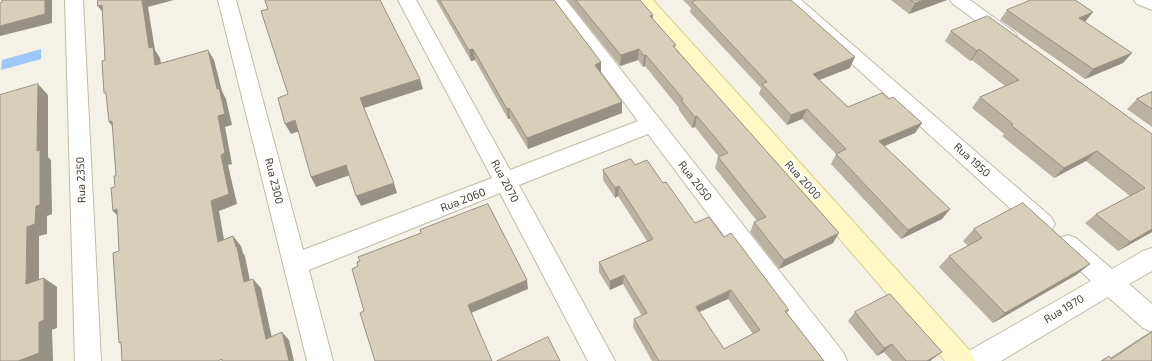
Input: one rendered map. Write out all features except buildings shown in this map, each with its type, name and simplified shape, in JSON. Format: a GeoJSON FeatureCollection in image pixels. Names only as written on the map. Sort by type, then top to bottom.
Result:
{"type":"FeatureCollection","features":[{"type":"Feature","properties":{"kind":"main road","name":"Rua 2000"},"geometry":{"type":"LineString","coordinates":[[643,0],[962,361]]}},
{"type":"Feature","properties":{"kind":"street","name":"Rua 2350"},"geometry":{"type":"LineString","coordinates":[[74,0],[88,361]]}},
{"type":"Feature","properties":{"kind":"street","name":"Rua 2300"},"geometry":{"type":"LineString","coordinates":[[227,0],[320,361]]}},
{"type":"Feature","properties":{"kind":"street","name":"Rua 2070"},"geometry":{"type":"LineString","coordinates":[[407,0],[602,361]]}},
{"type":"Feature","properties":{"kind":"street","name":"Rua 2050"},"geometry":{"type":"LineString","coordinates":[[557,0],[834,361]]}},
{"type":"Feature","properties":{"kind":"street","name":"Rua 1950"},"geometry":{"type":"LineString","coordinates":[[792,0],[1152,320]]}},
{"type":"Feature","properties":{"kind":"street"},"geometry":{"type":"LineString","coordinates":[[958,0],[1023,47]]}},
{"type":"Feature","properties":{"kind":"street"},"geometry":{"type":"LineString","coordinates":[[1143,0],[1152,5]]}},
{"type":"Feature","properties":{"kind":"street","name":"Rua 2060"},"geometry":{"type":"LineString","coordinates":[[295,264],[506,183],[652,124]]}},
{"type":"Feature","properties":{"kind":"street","name":"Rua 1970"},"geometry":{"type":"LineString","coordinates":[[976,361],[1152,258]]}},
{"type":"Feature","properties":{"kind":"water"},"geometry":{"type":"Polygon","coordinates":[[[41,49],[41,59],[1,70],[2,60],[41,49]]]}}]}
